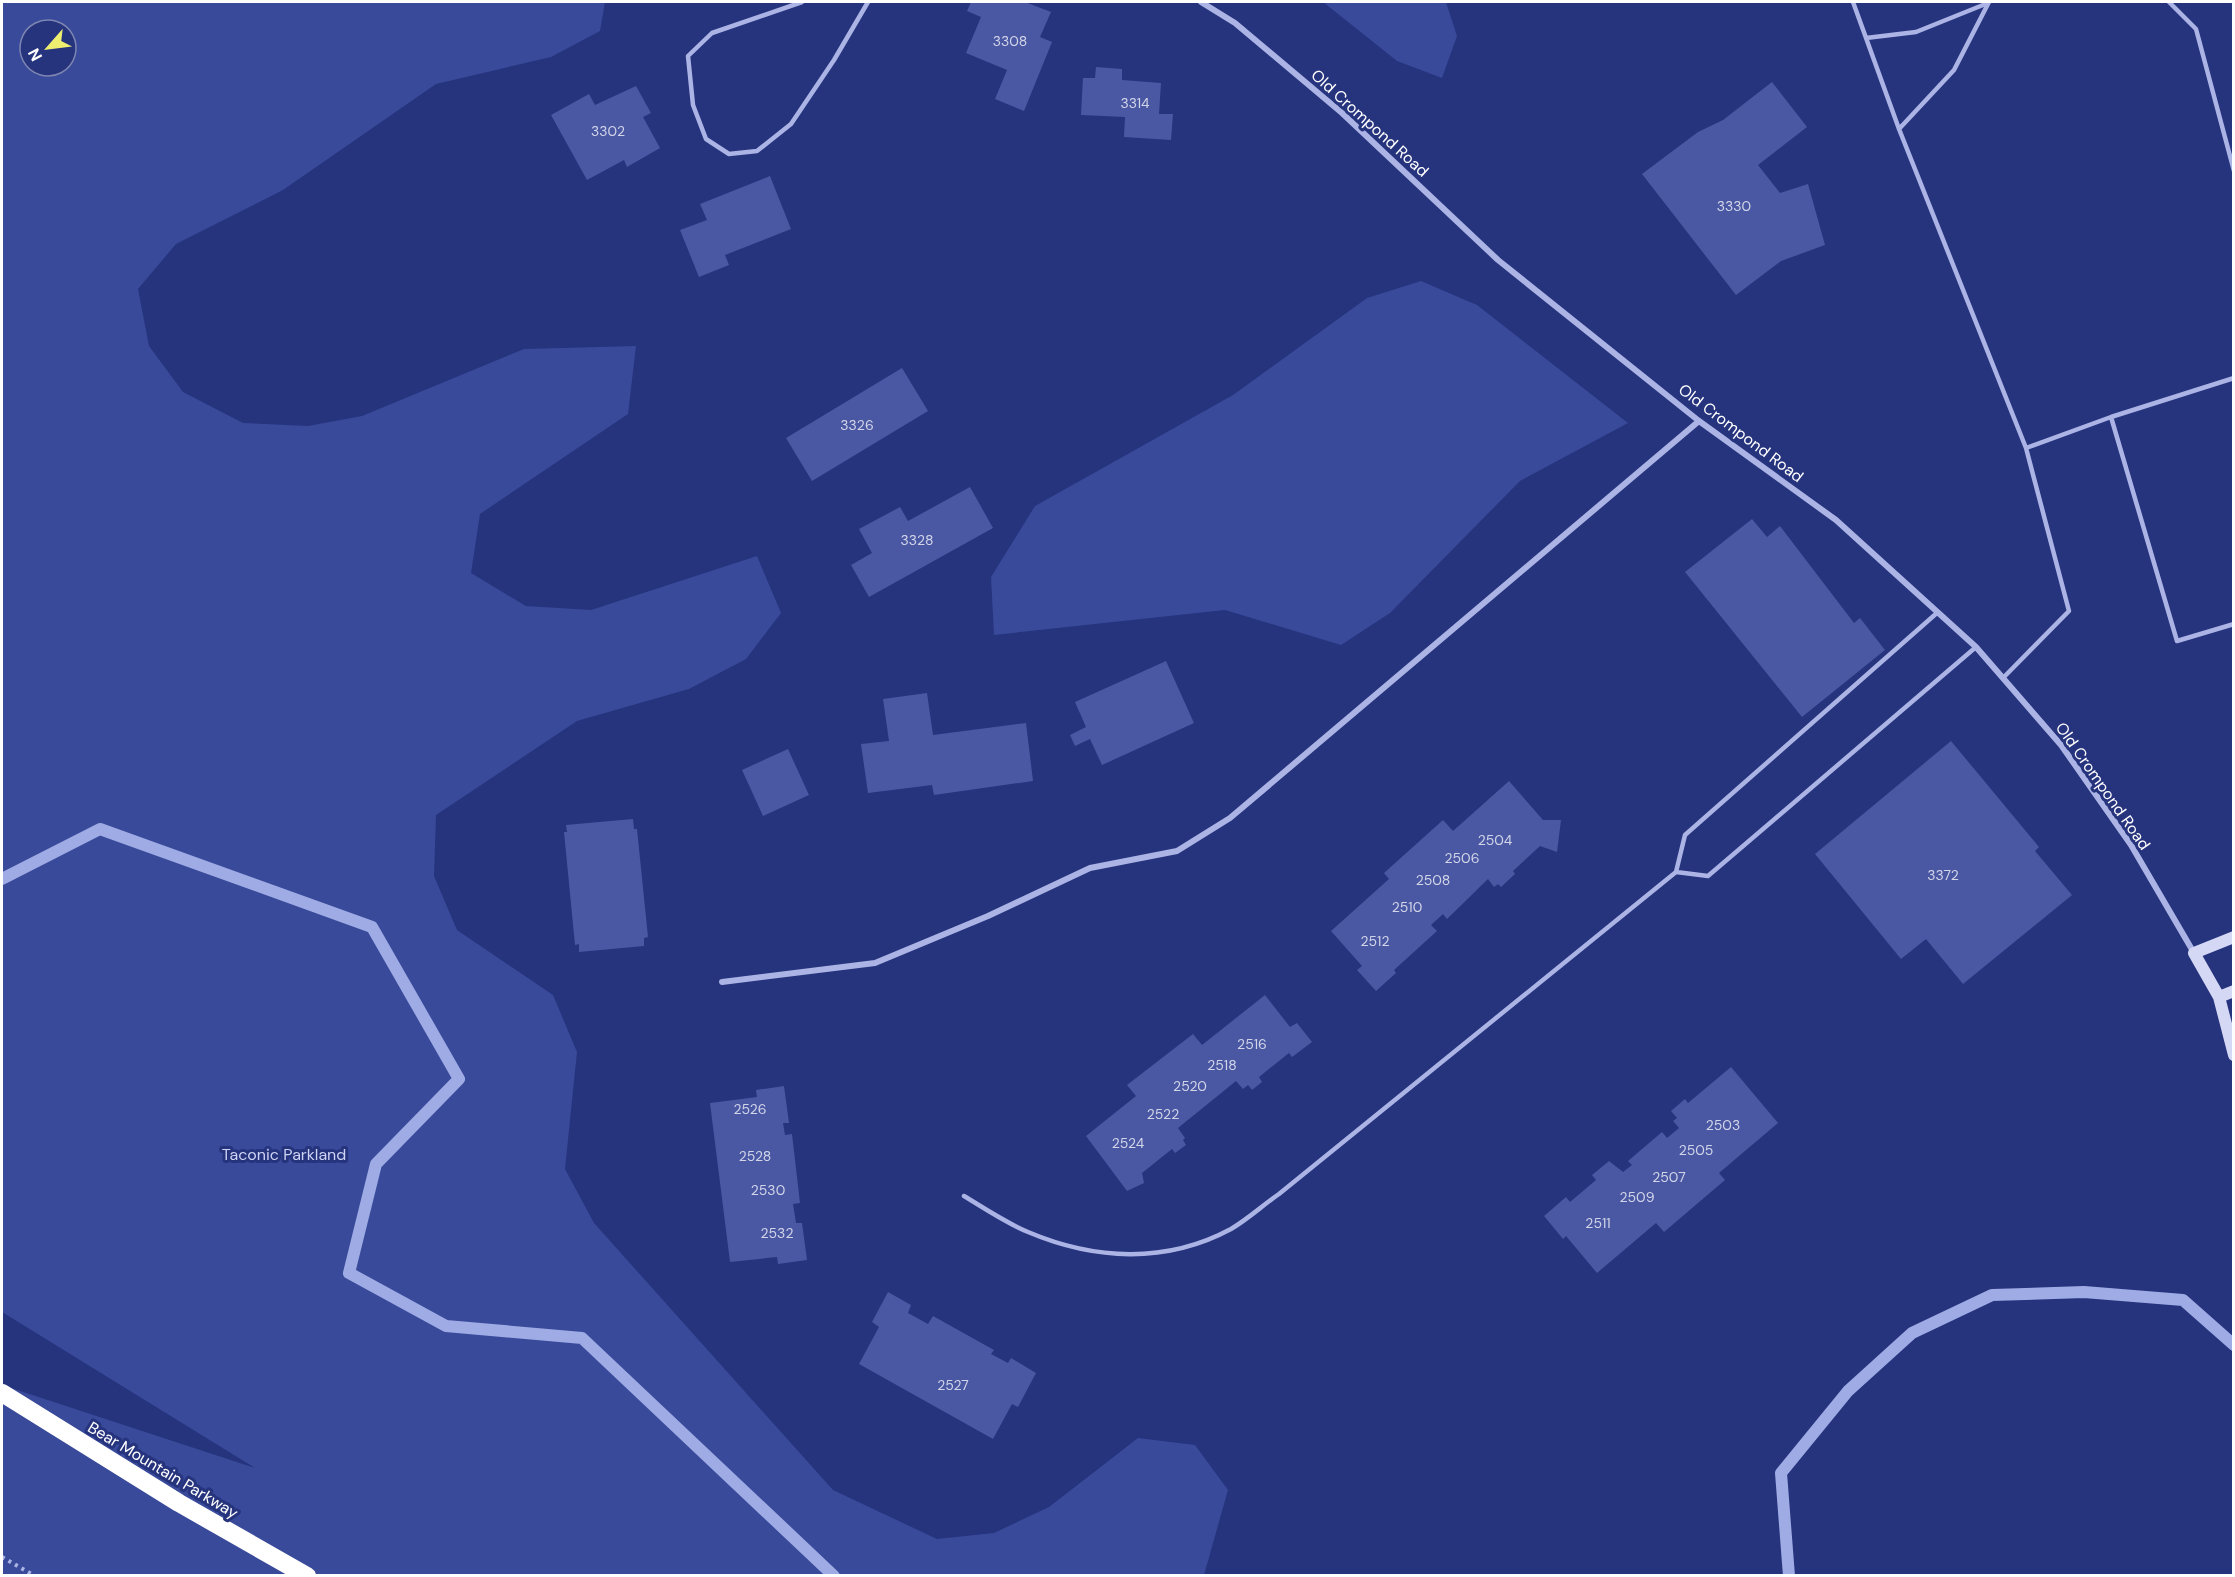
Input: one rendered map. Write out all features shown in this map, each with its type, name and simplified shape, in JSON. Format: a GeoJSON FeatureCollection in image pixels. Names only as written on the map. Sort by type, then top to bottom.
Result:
{"type":"FeatureCollection","features":[{"type":"Feature","properties":{"kind":"highway","name":"Bear Mountain Parkway"},"geometry":{"type":"LineString","coordinates":[[2,1393],[179,1503],[307,1575]]}},
{"type":"Feature","properties":{"kind":"street","name":"Old Crompond Road"},"geometry":{"type":"LineString","coordinates":[[1201,2],[1236,23],[1342,113],[1498,260],[1700,421],[1836,520],[1976,647],[2061,745],[2131,845],[2194,953]]}},
{"type":"Feature","properties":{"kind":"street"},"geometry":{"type":"LineString","coordinates":[[722,982],[875,963],[988,916],[1090,868],[1177,851],[1230,818],[1700,421]]}},
{"type":"Feature","properties":{"kind":"street"},"geometry":{"type":"LineString","coordinates":[[2234,937],[2194,953],[2219,997],[2234,1055]]}},
{"type":"Feature","properties":{"kind":"street"},"geometry":{"type":"LineString","coordinates":[[2219,997],[2234,991]]}},
{"type":"Feature","properties":{"kind":"lane"},"geometry":{"type":"LineString","coordinates":[[802,2],[712,33],[688,56],[693,105],[706,139],[729,154],[757,151],[791,124],[834,60],[868,2]]}},
{"type":"Feature","properties":{"kind":"lane"},"geometry":{"type":"LineString","coordinates":[[1853,2],[1899,129],[2026,448],[2069,611],[2003,678]]}},
{"type":"Feature","properties":{"kind":"lane"},"geometry":{"type":"LineString","coordinates":[[1866,38],[1916,32],[1989,2]]}},
{"type":"Feature","properties":{"kind":"lane"},"geometry":{"type":"LineString","coordinates":[[1899,129],[1954,70],[1989,2]]}},
{"type":"Feature","properties":{"kind":"lane"},"geometry":{"type":"LineString","coordinates":[[2169,2],[2196,29],[2234,171]]}},
{"type":"Feature","properties":{"kind":"lane"},"geometry":{"type":"LineString","coordinates":[[2026,448],[2111,417],[2234,378]]}},
{"type":"Feature","properties":{"kind":"lane"},"geometry":{"type":"LineString","coordinates":[[2111,417],[2176,641],[2234,624]]}},
{"type":"Feature","properties":{"kind":"lane"},"geometry":{"type":"LineString","coordinates":[[963,1196],[1027,1232],[1083,1251],[1135,1256],[1155,1253],[1186,1248],[1231,1228],[1279,1194],[1676,872],[1684,835],[1939,612]]}},
{"type":"Feature","properties":{"kind":"lane"},"geometry":{"type":"LineString","coordinates":[[1676,872],[1708,876],[1976,647]]}},
{"type":"Feature","properties":{"kind":"path"},"geometry":{"type":"LineString","coordinates":[[2,1557],[35,1575]]}},
{"type":"Feature","properties":{"kind":"green space","name":"Taconic Parkland"},"geometry":{"type":"Polygon","coordinates":[[[2,2],[605,2],[600,31],[551,57],[436,84],[283,190],[176,244],[138,289],[149,346],[183,392],[243,423],[308,426],[362,416],[524,349],[636,346],[628,414],[480,514],[471,573],[526,606],[591,610],[757,556],[781,613],[746,659],[689,689],[577,721],[436,815],[434,876],[457,930],[553,995],[577,1052],[565,1169],[594,1223],[833,1490],[937,1539],[994,1533],[1049,1507],[1138,1438],[1195,1445],[1228,1490],[1204,1575],[2,1576],[2,1385],[255,1468],[2,1312],[2,2]]]}},
{"type":"Feature","properties":{"kind":"green space"},"geometry":{"type":"Polygon","coordinates":[[[1323,2],[1446,2],[1457,36],[1442,78],[1397,61],[1323,2]]]}},
{"type":"Feature","properties":{"kind":"green space"},"geometry":{"type":"Polygon","coordinates":[[[1421,281],[1477,305],[1628,423],[1520,481],[1390,613],[1341,645],[1225,610],[994,635],[991,577],[1035,506],[1233,395],[1367,298],[1421,281]]]}},
{"type":"Feature","properties":{"kind":"building"},"geometry":{"type":"Polygon","coordinates":[[[971,2],[1025,2],[1051,12],[1040,37],[1052,42],[1024,111],[995,99],[1007,70],[966,53],[981,17],[967,11],[971,2]]]}},
{"type":"Feature","properties":{"kind":"building"},"geometry":{"type":"Polygon","coordinates":[[[1096,67],[1122,69],[1122,80],[1161,83],[1159,114],[1173,114],[1171,140],[1124,137],[1125,117],[1081,115],[1083,78],[1095,78],[1096,67]]]}},
{"type":"Feature","properties":{"kind":"building"},"geometry":{"type":"Polygon","coordinates":[[[1772,82],[1807,127],[1758,165],[1780,193],[1808,184],[1825,245],[1781,261],[1736,295],[1642,174],[1698,132],[1723,120],[1772,82]]]}},
{"type":"Feature","properties":{"kind":"building"},"geometry":{"type":"Polygon","coordinates":[[[636,86],[651,113],[643,117],[660,148],[627,167],[624,160],[587,180],[551,115],[589,94],[595,105],[636,86]]]}},
{"type":"Feature","properties":{"kind":"building"},"geometry":{"type":"Polygon","coordinates":[[[770,176],[791,229],[725,255],[729,265],[699,277],[680,230],[707,220],[700,204],[770,176]]]}},
{"type":"Feature","properties":{"kind":"building"},"geometry":{"type":"Polygon","coordinates":[[[902,368],[928,411],[812,481],[786,438],[902,368]]]}},
{"type":"Feature","properties":{"kind":"building"},"geometry":{"type":"Polygon","coordinates":[[[970,487],[993,528],[869,597],[851,565],[872,553],[859,529],[900,507],[908,521],[970,487]]]}},
{"type":"Feature","properties":{"kind":"building"},"geometry":{"type":"Polygon","coordinates":[[[1752,519],[1767,537],[1780,526],[1854,623],[1860,618],[1885,650],[1802,717],[1685,572],[1752,519]]]}},
{"type":"Feature","properties":{"kind":"building"},"geometry":{"type":"Polygon","coordinates":[[[1166,661],[1194,723],[1102,765],[1090,739],[1075,746],[1070,735],[1086,727],[1075,702],[1166,661]]]}},
{"type":"Feature","properties":{"kind":"building"},"geometry":{"type":"Polygon","coordinates":[[[927,693],[933,735],[1026,723],[1033,781],[934,795],[932,785],[868,793],[861,744],[889,741],[883,699],[927,693]]]}},
{"type":"Feature","properties":{"kind":"building"},"geometry":{"type":"Polygon","coordinates":[[[1951,741],[2039,847],[2035,851],[2072,895],[1963,984],[1926,939],[1901,959],[1815,854],[1951,741]]]}},
{"type":"Feature","properties":{"kind":"building"},"geometry":{"type":"Polygon","coordinates":[[[788,749],[809,795],[763,816],[742,770],[788,749]]]}},
{"type":"Feature","properties":{"kind":"building"},"geometry":{"type":"Polygon","coordinates":[[[1509,781],[1543,820],[1561,820],[1557,852],[1540,846],[1513,871],[1515,874],[1501,887],[1498,884],[1494,887],[1488,879],[1447,919],[1443,914],[1431,925],[1437,931],[1394,970],[1396,973],[1376,991],[1357,970],[1362,966],[1331,931],[1389,879],[1384,873],[1443,820],[1453,831],[1509,781]]]}},
{"type":"Feature","properties":{"kind":"building"},"geometry":{"type":"Polygon","coordinates":[[[633,819],[634,829],[637,829],[648,937],[644,938],[644,946],[579,952],[579,944],[575,945],[564,832],[567,832],[566,825],[633,819]]]}},
{"type":"Feature","properties":{"kind":"building"},"geometry":{"type":"Polygon","coordinates":[[[1265,995],[1290,1027],[1297,1023],[1312,1042],[1292,1057],[1289,1053],[1259,1077],[1262,1082],[1252,1090],[1248,1085],[1243,1089],[1236,1081],[1178,1128],[1185,1138],[1183,1140],[1186,1145],[1175,1153],[1172,1149],[1142,1173],[1144,1183],[1127,1191],[1086,1136],[1136,1096],[1127,1085],[1193,1034],[1202,1045],[1265,995]]]}},
{"type":"Feature","properties":{"kind":"building"},"geometry":{"type":"Polygon","coordinates":[[[1731,1067],[1778,1123],[1719,1173],[1725,1180],[1664,1232],[1656,1223],[1597,1273],[1566,1236],[1563,1239],[1544,1216],[1566,1197],[1570,1202],[1596,1180],[1592,1175],[1609,1161],[1623,1172],[1632,1165],[1628,1161],[1662,1132],[1667,1138],[1679,1128],[1673,1121],[1677,1118],[1671,1111],[1685,1099],[1688,1103],[1731,1067]]]}},
{"type":"Feature","properties":{"kind":"building"},"geometry":{"type":"Polygon","coordinates":[[[784,1086],[789,1123],[783,1123],[785,1135],[792,1134],[800,1203],[793,1204],[796,1223],[802,1223],[807,1260],[778,1264],[777,1257],[730,1262],[710,1103],[757,1097],[756,1090],[784,1086]]]}},
{"type":"Feature","properties":{"kind":"building"},"geometry":{"type":"Polygon","coordinates":[[[888,1292],[911,1305],[908,1313],[928,1324],[933,1316],[994,1350],[991,1354],[1008,1363],[1011,1358],[1036,1373],[1018,1407],[1012,1404],[993,1439],[859,1364],[879,1327],[872,1322],[888,1292]]]}},
{"type":"Feature","properties":{"kind":"waterway"},"geometry":{"type":"LineString","coordinates":[[2,879],[100,829],[372,927],[459,1079],[376,1164],[349,1273],[446,1326],[582,1338],[834,1576]]}},
{"type":"Feature","properties":{"kind":"waterway"},"geometry":{"type":"LineString","coordinates":[[1789,1576],[1781,1473],[1848,1391],[1912,1333],[1992,1295],[2084,1292],[2183,1300],[2234,1345]]}}]}
